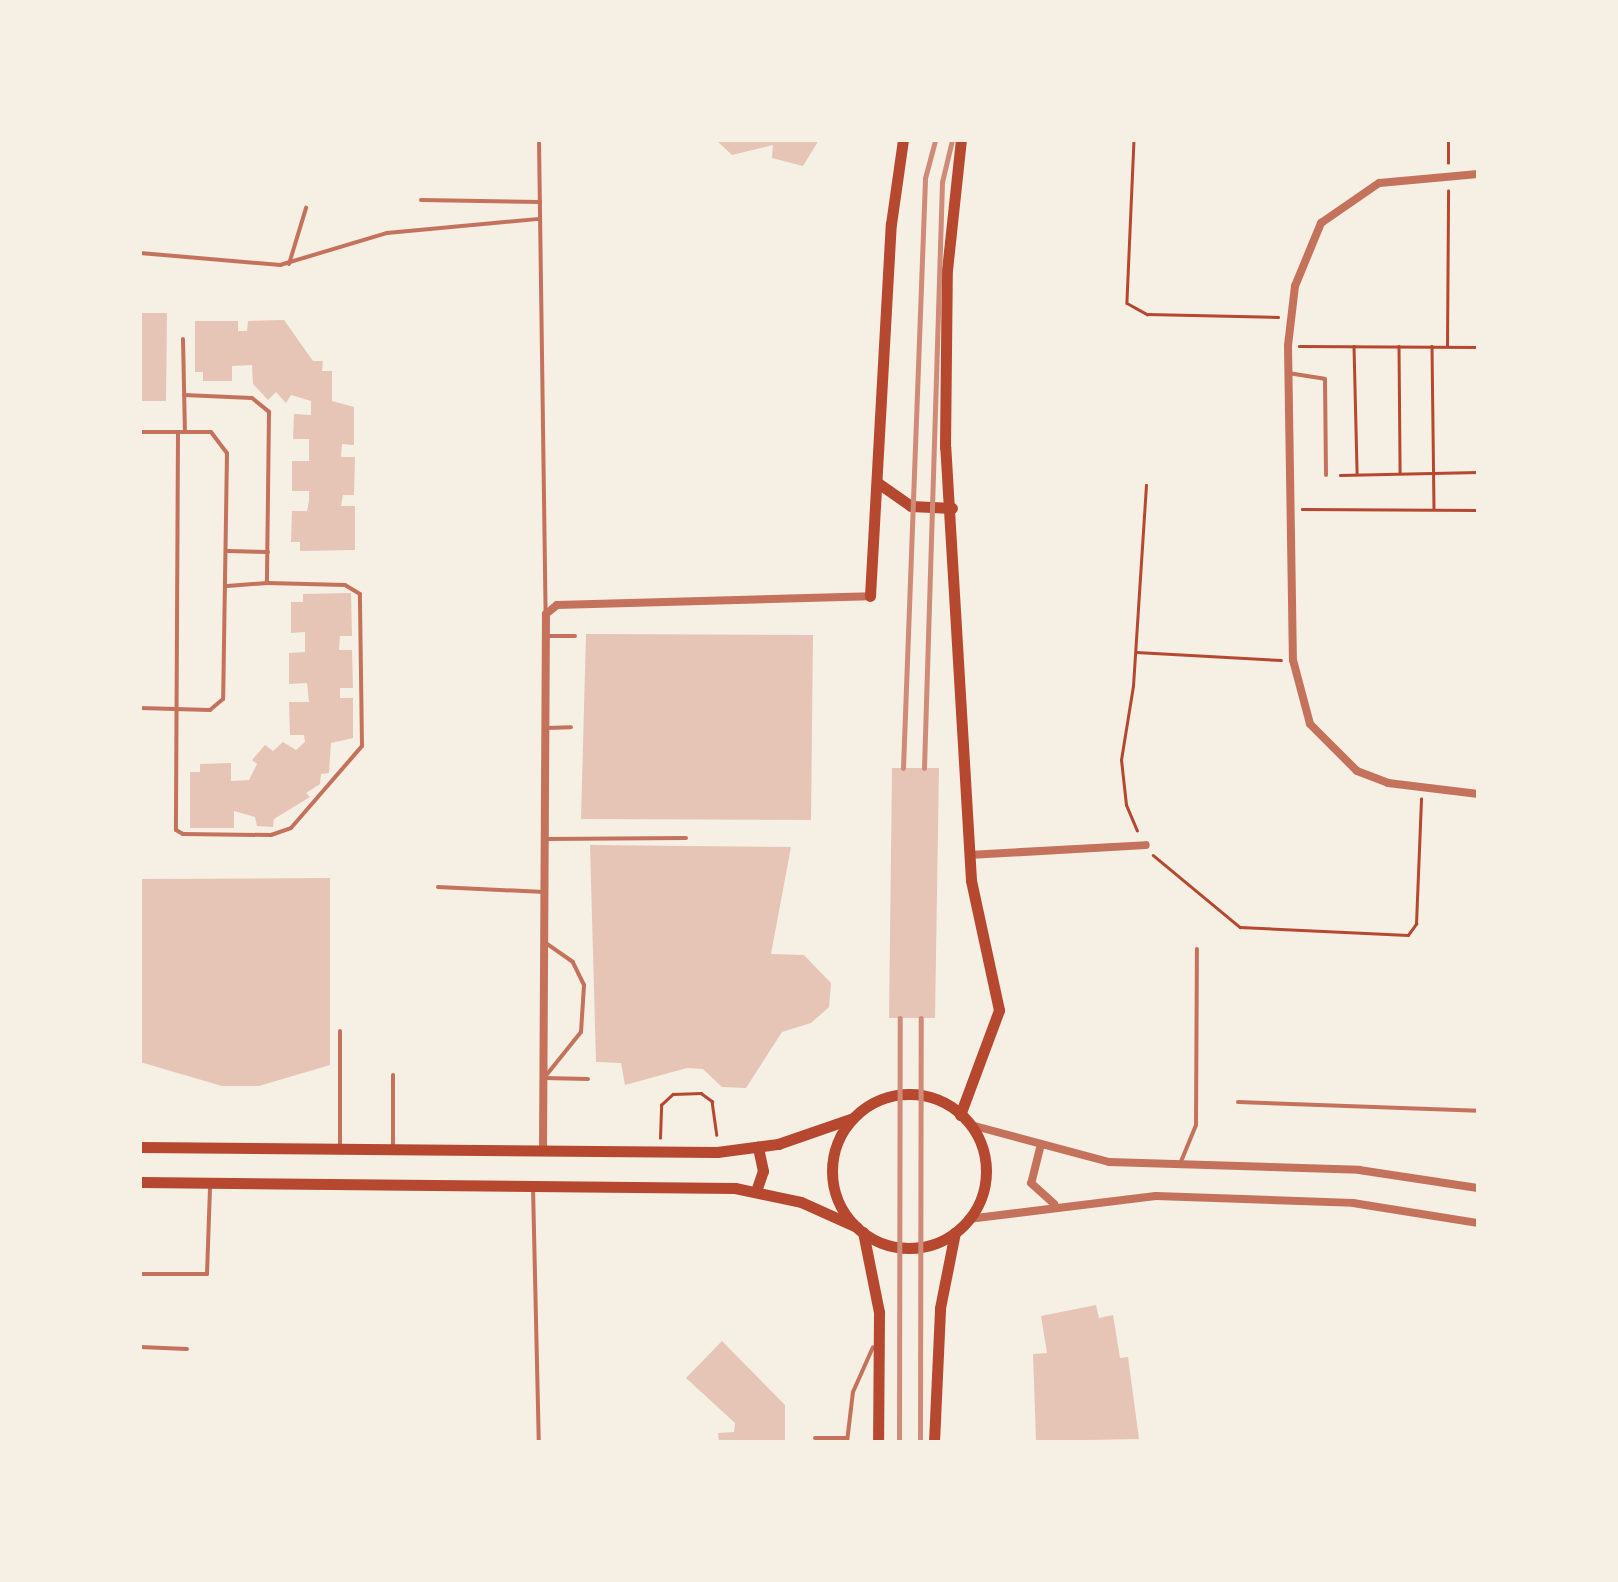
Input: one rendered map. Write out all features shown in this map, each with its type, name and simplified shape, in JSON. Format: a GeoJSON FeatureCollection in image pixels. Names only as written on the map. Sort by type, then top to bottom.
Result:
{"type":"FeatureCollection","features":[{"type":"Feature","properties":{"kind":"main road"},"geometry":{"type":"LineString","coordinates":[[870,596],[892,224],[903,140]]}},
{"type":"Feature","properties":{"kind":"main road"},"geometry":{"type":"LineString","coordinates":[[960,1114],[998,1010],[968,855],[944,330],[962,140]]}},
{"type":"Feature","properties":{"kind":"main road"},"geometry":{"type":"LineString","coordinates":[[878,483],[911,506],[952,508]]}},
{"type":"Feature","properties":{"kind":"main road"},"geometry":{"type":"LineString","coordinates":[[140,1147],[717,1152],[758,1148],[853,1118],[902,1094],[938,1099],[972,1125],[986,1173],[968,1220],[955,1232],[909,1247],[756,1191],[140,1182]]}},
{"type":"Feature","properties":{"kind":"main road"},"geometry":{"type":"LineString","coordinates":[[853,1118],[836,1148],[833,1182],[860,1230],[876,1285],[878,1442]]}},
{"type":"Feature","properties":{"kind":"main road"},"geometry":{"type":"LineString","coordinates":[[756,1191],[763,1170],[758,1148]]}},
{"type":"Feature","properties":{"kind":"main road"},"geometry":{"type":"LineString","coordinates":[[934,1442],[940,1308],[955,1232]]}},
{"type":"Feature","properties":{"kind":"street"},"geometry":{"type":"LineString","coordinates":[[1478,174],[1379,183],[1334,211],[1304,253],[1288,346],[1293,660],[1297,694],[1330,750],[1372,777],[1478,794]]}},
{"type":"Feature","properties":{"kind":"street"},"geometry":{"type":"LineString","coordinates":[[544,1150],[546,614],[556,605],[870,596]]}},
{"type":"Feature","properties":{"kind":"street"},"geometry":{"type":"LineString","coordinates":[[968,855],[1146,845]]}},
{"type":"Feature","properties":{"kind":"street"},"geometry":{"type":"LineString","coordinates":[[972,1125],[1040,1148],[1110,1162],[1359,1170],[1478,1188]]}},
{"type":"Feature","properties":{"kind":"street"},"geometry":{"type":"LineString","coordinates":[[1040,1148],[1032,1183],[1042,1198],[1058,1206]]}},
{"type":"Feature","properties":{"kind":"street"},"geometry":{"type":"LineString","coordinates":[[968,1220],[1156,1196],[1253,1197],[1392,1207],[1478,1223]]}},
{"type":"Feature","properties":{"kind":"lane"},"geometry":{"type":"LineString","coordinates":[[539,140],[546,614]]}},
{"type":"Feature","properties":{"kind":"lane"},"geometry":{"type":"LineString","coordinates":[[421,200],[540,202]]}},
{"type":"Feature","properties":{"kind":"lane"},"geometry":{"type":"LineString","coordinates":[[289,264],[306,208]]}},
{"type":"Feature","properties":{"kind":"lane"},"geometry":{"type":"LineString","coordinates":[[140,254],[289,264],[388,233],[540,219]]}},
{"type":"Feature","properties":{"kind":"lane"},"geometry":{"type":"LineString","coordinates":[[184,339],[185,432]]}},
{"type":"Feature","properties":{"kind":"lane"},"geometry":{"type":"LineString","coordinates":[[1288,373],[1325,379],[1326,475]]}},
{"type":"Feature","properties":{"kind":"lane"},"geometry":{"type":"LineString","coordinates":[[184,394],[252,398],[267,406],[267,583]]}},
{"type":"Feature","properties":{"kind":"lane"},"geometry":{"type":"LineString","coordinates":[[140,432],[211,432],[226,446],[223,699],[210,710],[140,708]]}},
{"type":"Feature","properties":{"kind":"lane"},"geometry":{"type":"LineString","coordinates":[[178,432],[176,830],[182,834],[271,835],[291,828],[355,761],[362,746],[360,594],[345,585],[226,586]]}},
{"type":"Feature","properties":{"kind":"lane"},"geometry":{"type":"LineString","coordinates":[[226,550],[268,552]]}},
{"type":"Feature","properties":{"kind":"lane"},"geometry":{"type":"LineString","coordinates":[[546,636],[575,636]]}},
{"type":"Feature","properties":{"kind":"lane"},"geometry":{"type":"LineString","coordinates":[[546,728],[572,728]]}},
{"type":"Feature","properties":{"kind":"lane"},"geometry":{"type":"LineString","coordinates":[[545,839],[686,838]]}},
{"type":"Feature","properties":{"kind":"lane"},"geometry":{"type":"LineString","coordinates":[[438,886],[545,892]]}},
{"type":"Feature","properties":{"kind":"lane"},"geometry":{"type":"LineString","coordinates":[[544,942],[573,962],[584,985],[581,1032],[544,1078]]}},
{"type":"Feature","properties":{"kind":"lane"},"geometry":{"type":"LineString","coordinates":[[1180,1164],[1196,1125],[1198,948]]}},
{"type":"Feature","properties":{"kind":"lane"},"geometry":{"type":"LineString","coordinates":[[340,1031],[340,1149]]}},
{"type":"Feature","properties":{"kind":"lane"},"geometry":{"type":"LineString","coordinates":[[393,1074],[393,1149]]}},
{"type":"Feature","properties":{"kind":"lane"},"geometry":{"type":"LineString","coordinates":[[544,1078],[588,1079]]}},
{"type":"Feature","properties":{"kind":"lane"},"geometry":{"type":"LineString","coordinates":[[1238,1102],[1478,1112]]}},
{"type":"Feature","properties":{"kind":"lane"},"geometry":{"type":"LineString","coordinates":[[140,1274],[207,1274],[210,1182]]}},
{"type":"Feature","properties":{"kind":"lane"},"geometry":{"type":"LineString","coordinates":[[533,1186],[539,1442]]}},
{"type":"Feature","properties":{"kind":"lane"},"geometry":{"type":"LineString","coordinates":[[815,1438],[846,1440],[853,1392],[878,1339]]}},
{"type":"Feature","properties":{"kind":"lane"},"geometry":{"type":"LineString","coordinates":[[140,1347],[187,1349]]}},
{"type":"Feature","properties":{"kind":"path"},"geometry":{"type":"LineString","coordinates":[[1134,140],[1123,288],[1133,309],[1290,317]]}},
{"type":"Feature","properties":{"kind":"path"},"geometry":{"type":"LineString","coordinates":[[1446,346],[1448,140]]}},
{"type":"Feature","properties":{"kind":"path"},"geometry":{"type":"LineString","coordinates":[[1288,346],[1478,346]]}},
{"type":"Feature","properties":{"kind":"path"},"geometry":{"type":"LineString","coordinates":[[1354,346],[1357,475]]}},
{"type":"Feature","properties":{"kind":"path"},"geometry":{"type":"LineString","coordinates":[[1399,346],[1400,474]]}},
{"type":"Feature","properties":{"kind":"path"},"geometry":{"type":"LineString","coordinates":[[1432,346],[1434,510]]}},
{"type":"Feature","properties":{"kind":"path"},"geometry":{"type":"LineString","coordinates":[[1326,475],[1478,472]]}},
{"type":"Feature","properties":{"kind":"path"},"geometry":{"type":"LineString","coordinates":[[1146,486],[1136,652],[1122,783],[1146,845],[1240,927],[1408,934],[1416,924],[1421,787]]}},
{"type":"Feature","properties":{"kind":"path"},"geometry":{"type":"LineString","coordinates":[[1290,509],[1478,510]]}},
{"type":"Feature","properties":{"kind":"path"},"geometry":{"type":"LineString","coordinates":[[1136,652],[1293,660]]}},
{"type":"Feature","properties":{"kind":"path"},"geometry":{"type":"LineString","coordinates":[[660,1151],[664,1100],[700,1093],[717,1112],[717,1152]]}},
{"type":"Feature","properties":{"kind":"building"},"geometry":{"type":"Polygon","coordinates":[[[716,140],[819,140],[803,166],[772,158],[773,145],[732,155],[716,140]]]}},
{"type":"Feature","properties":{"kind":"building"},"geometry":{"type":"Polygon","coordinates":[[[140,313],[167,313],[166,401],[140,401],[140,313]]]}},
{"type":"Feature","properties":{"kind":"building"},"geometry":{"type":"Polygon","coordinates":[[[284,320],[313,361],[323,361],[322,371],[332,371],[332,401],[354,407],[354,445],[342,444],[341,457],[355,457],[354,495],[343,495],[341,506],[355,506],[355,550],[300,551],[300,542],[291,542],[292,511],[307,511],[309,501],[309,491],[292,491],[292,461],[309,461],[309,439],[293,439],[294,414],[311,415],[311,401],[291,395],[286,403],[276,392],[268,400],[253,384],[252,365],[232,366],[232,381],[203,381],[203,372],[195,372],[195,321],[238,321],[238,331],[247,331],[248,321],[284,320]]]}},
{"type":"Feature","properties":{"kind":"building"},"geometry":{"type":"Polygon","coordinates":[[[351,593],[352,636],[340,636],[339,650],[352,650],[353,688],[340,688],[340,698],[353,698],[353,738],[331,743],[329,773],[321,774],[320,784],[306,793],[310,797],[274,819],[273,827],[257,826],[255,817],[234,811],[234,828],[190,828],[190,772],[200,772],[200,764],[231,763],[231,781],[249,780],[257,764],[252,760],[265,745],[273,751],[283,742],[296,750],[305,742],[304,735],[290,735],[289,702],[309,702],[307,683],[289,684],[289,653],[305,652],[305,632],[291,633],[291,602],[303,602],[303,594],[351,593]]]}},
{"type":"Feature","properties":{"kind":"building"},"geometry":{"type":"Polygon","coordinates":[[[586,634],[813,635],[811,820],[581,819],[586,634]]]}},
{"type":"Feature","properties":{"kind":"building"},"geometry":{"type":"Polygon","coordinates":[[[892,768],[939,768],[935,1018],[889,1018],[892,768]]]}},
{"type":"Feature","properties":{"kind":"building"},"geometry":{"type":"Polygon","coordinates":[[[590,845],[791,847],[771,954],[804,955],[831,983],[829,1007],[811,1023],[782,1032],[746,1088],[722,1087],[703,1069],[687,1068],[625,1085],[621,1063],[596,1062],[590,845]]]}},
{"type":"Feature","properties":{"kind":"building"},"geometry":{"type":"Polygon","coordinates":[[[330,878],[330,1065],[259,1086],[222,1086],[140,1062],[140,879],[330,878]]]}},
{"type":"Feature","properties":{"kind":"building"},"geometry":{"type":"Polygon","coordinates":[[[1096,1305],[1099,1318],[1113,1315],[1120,1358],[1128,1357],[1139,1439],[1036,1441],[1033,1354],[1047,1353],[1041,1316],[1096,1305]]]}},
{"type":"Feature","properties":{"kind":"building"},"geometry":{"type":"Polygon","coordinates":[[[722,1341],[785,1405],[785,1442],[719,1442],[718,1433],[734,1432],[735,1423],[686,1378],[722,1341]]]}},
{"type":"Feature","properties":{"kind":"railway"},"geometry":{"type":"LineString","coordinates":[[903,768],[925,178],[935,140]]}},
{"type":"Feature","properties":{"kind":"railway"},"geometry":{"type":"LineString","coordinates":[[924,768],[942,182],[952,140]]}},
{"type":"Feature","properties":{"kind":"railway"},"geometry":{"type":"LineString","coordinates":[[899,1442],[900,1018]]}},
{"type":"Feature","properties":{"kind":"railway"},"geometry":{"type":"LineString","coordinates":[[920,1442],[921,1018]]}}]}
